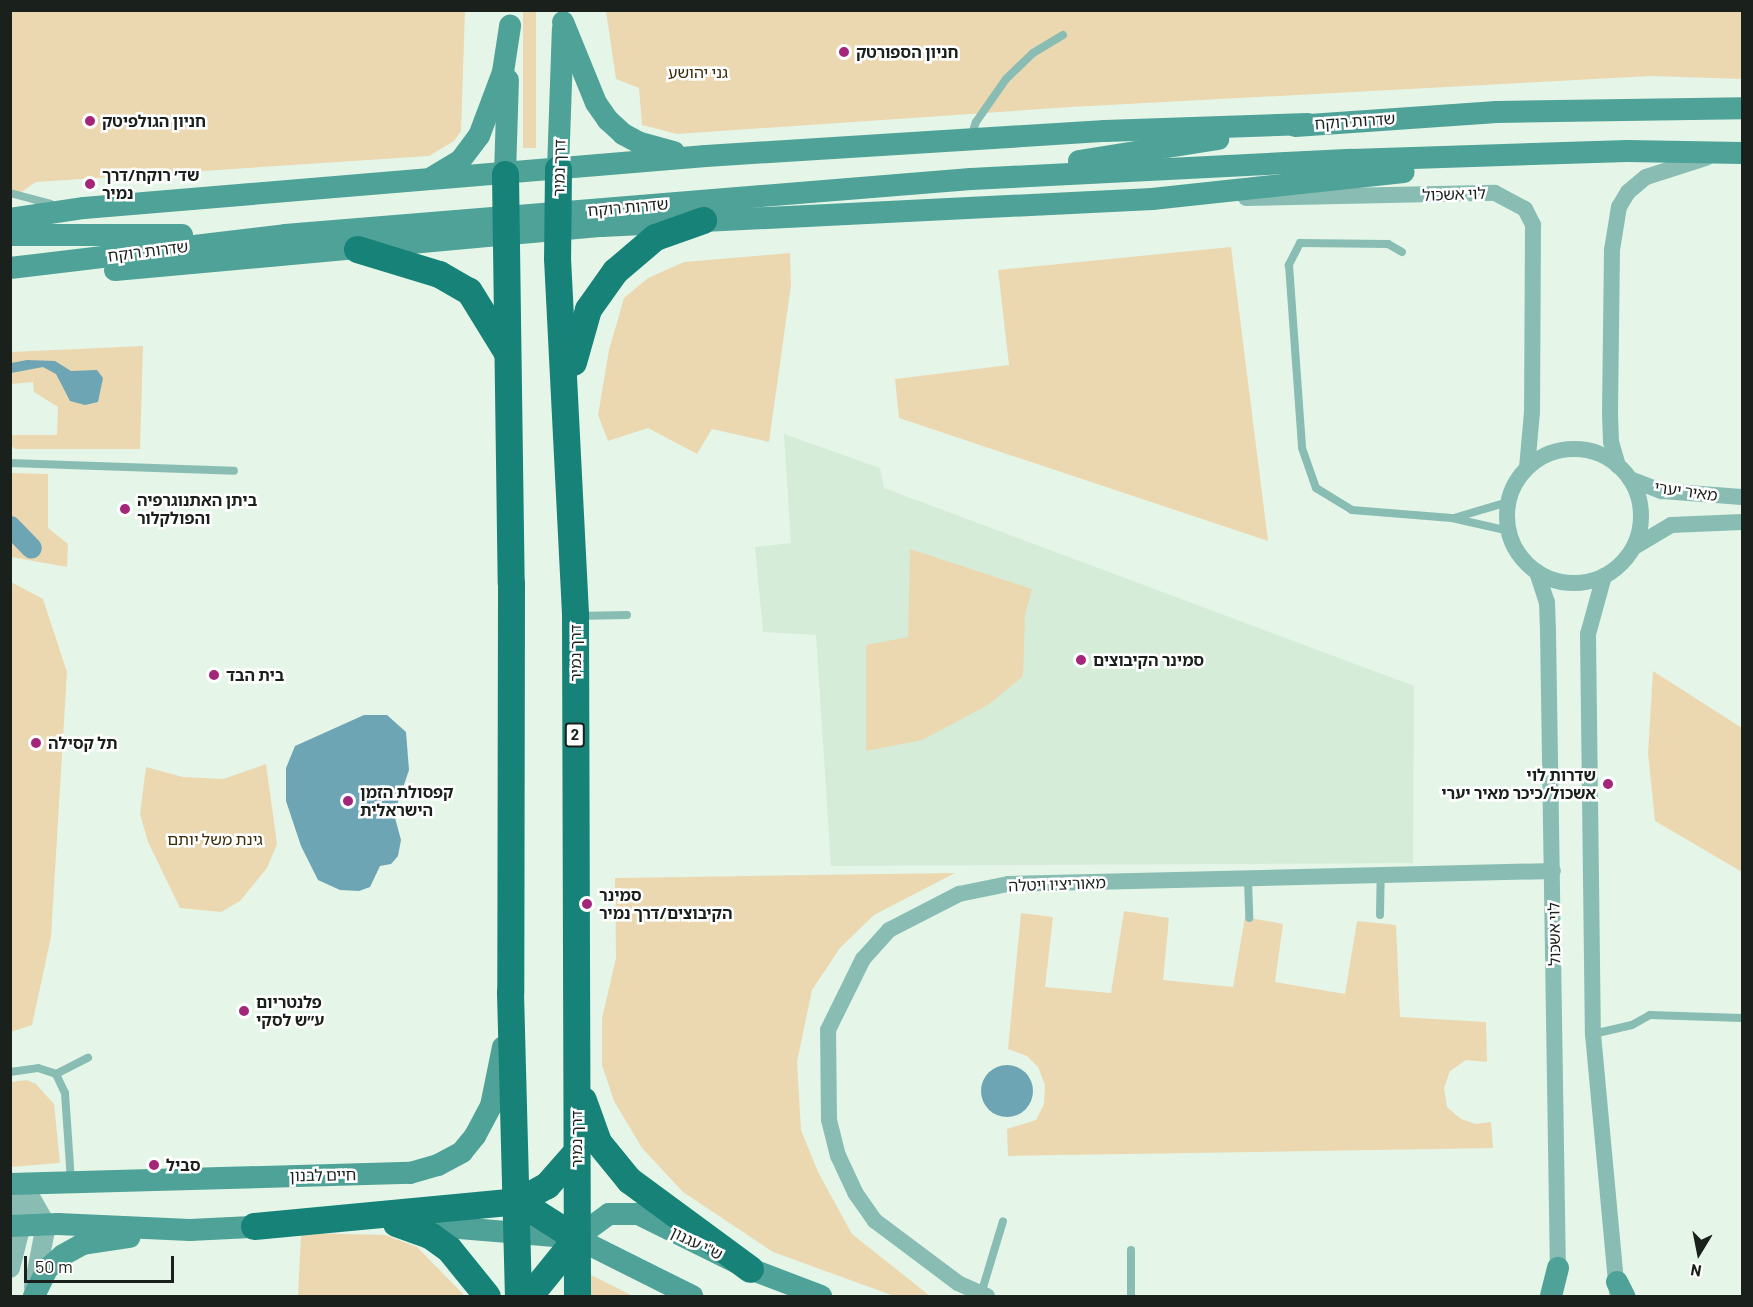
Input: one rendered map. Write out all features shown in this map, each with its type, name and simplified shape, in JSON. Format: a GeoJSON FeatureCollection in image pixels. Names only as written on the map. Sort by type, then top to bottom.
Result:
{"type":"FeatureCollection","features":[{"type":"Feature","properties":{"kind":"highway","name":"דרך נמיר"},"geometry":{"type":"LineString","coordinates":[[558,169],[558,231],[575,616],[577,1296]]}},
{"type":"Feature","properties":{"kind":"highway"},"geometry":{"type":"LineString","coordinates":[[505,174],[508,355],[510,992],[518,1201],[518,1296]]}},
{"type":"Feature","properties":{"kind":"highway"},"geometry":{"type":"LineString","coordinates":[[566,398],[580,329],[602,286],[655,237],[703,220]]}},
{"type":"Feature","properties":{"kind":"highway"},"geometry":{"type":"LineString","coordinates":[[357,249],[439,274],[469,291],[508,355]]}},
{"type":"Feature","properties":{"kind":"highway"},"geometry":{"type":"LineString","coordinates":[[576,1079],[598,1142],[629,1180],[750,1269]]}},
{"type":"Feature","properties":{"kind":"highway"},"geometry":{"type":"LineString","coordinates":[[254,1226],[518,1201],[547,1185],[576,1152]]}},
{"type":"Feature","properties":{"kind":"highway"},"geometry":{"type":"LineString","coordinates":[[518,1201],[576,1238],[529,1296]]}},
{"type":"Feature","properties":{"kind":"highway"},"geometry":{"type":"LineString","coordinates":[[396,1223],[431,1236],[449,1249],[487,1296]]}},
{"type":"Feature","properties":{"kind":"main road"},"geometry":{"type":"LineString","coordinates":[[563,16],[596,103],[623,134],[660,150],[706,156]]}},
{"type":"Feature","properties":{"kind":"main road","name":"דרך נמיר"},"geometry":{"type":"LineString","coordinates":[[558,169],[563,16]]}},
{"type":"Feature","properties":{"kind":"main road"},"geometry":{"type":"LineString","coordinates":[[505,174],[511,18]]}},
{"type":"Feature","properties":{"kind":"main road"},"geometry":{"type":"LineString","coordinates":[[423,182],[460,161],[480,136],[503,72],[511,18]]}},
{"type":"Feature","properties":{"kind":"main road","name":"שדרות רוקח"},"geometry":{"type":"LineString","coordinates":[[971,179],[1308,124],[1497,112],[1743,108]]}},
{"type":"Feature","properties":{"kind":"main road"},"geometry":{"type":"LineString","coordinates":[[10,219],[84,208],[423,182],[706,156],[970,139],[1308,124]]}},
{"type":"Feature","properties":{"kind":"main road"},"geometry":{"type":"LineString","coordinates":[[10,279],[703,220],[1152,199],[1627,151]]}},
{"type":"Feature","properties":{"kind":"main road","name":"שדרות רוקח"},"geometry":{"type":"LineString","coordinates":[[10,268],[285,235],[971,179],[1627,151],[1736,152]]}},
{"type":"Feature","properties":{"kind":"main road","name":"שדרות רוקח"},"geometry":{"type":"LineString","coordinates":[[10,235],[285,235]]}},
{"type":"Feature","properties":{"kind":"main road","name":"חיים לבנון"},"geometry":{"type":"LineString","coordinates":[[16,1184],[411,1173],[438,1165],[462,1152],[491,1106],[510,992]]}},
{"type":"Feature","properties":{"kind":"main road","name":"ש''י עגנון"},"geometry":{"type":"LineString","coordinates":[[576,1238],[609,1214],[627,1212],[750,1269],[821,1296]]}},
{"type":"Feature","properties":{"kind":"main road"},"geometry":{"type":"LineString","coordinates":[[33,1296],[47,1269],[83,1244],[190,1230],[254,1226],[396,1223],[576,1238],[692,1296]]}},
{"type":"Feature","properties":{"kind":"main road"},"geometry":{"type":"LineString","coordinates":[[16,1225],[190,1230]]}},
{"type":"Feature","properties":{"kind":"main road"},"geometry":{"type":"LineString","coordinates":[[1551,1296],[1558,1268]]}},
{"type":"Feature","properties":{"kind":"street"},"geometry":{"type":"LineString","coordinates":[[1618,466],[1611,442],[1610,412],[1612,250],[1619,207],[1628,192],[1646,177],[1736,152]]}},
{"type":"Feature","properties":{"kind":"street","name":"לוי אשכול"},"geometry":{"type":"LineString","coordinates":[[1152,199],[1496,193],[1517,201],[1525,209],[1533,225],[1533,412],[1527,468]]}},
{"type":"Feature","properties":{"kind":"street"},"geometry":{"type":"LineString","coordinates":[[1572,450],[1601,455],[1618,466],[1630,479],[1641,512],[1634,547],[1622,564],[1604,576],[1570,583],[1537,572],[1522,559],[1509,531],[1508,502],[1527,468],[1543,456],[1572,450]]}},
{"type":"Feature","properties":{"kind":"street","name":"מאיר יערי"},"geometry":{"type":"LineString","coordinates":[[1630,479],[1662,491],[1743,497]]}},
{"type":"Feature","properties":{"kind":"street","name":"מאיר יערי"},"geometry":{"type":"LineString","coordinates":[[1634,547],[1671,525],[1743,522]]}},
{"type":"Feature","properties":{"kind":"street","name":"לוי אשכול"},"geometry":{"type":"LineString","coordinates":[[1537,572],[1547,602],[1548,631],[1559,1296]]}},
{"type":"Feature","properties":{"kind":"street"},"geometry":{"type":"LineString","coordinates":[[1604,576],[1588,633],[1593,1034],[1619,1292]]}},
{"type":"Feature","properties":{"kind":"street","name":"מאוריציו ויטלה"},"geometry":{"type":"LineString","coordinates":[[984,1295],[958,1283],[875,1221],[855,1192],[838,1156],[826,1076],[828,1030],[844,992],[863,958],[889,930],[959,894],[1008,884],[1553,871]]}},
{"type":"Feature","properties":{"kind":"street"},"geometry":{"type":"LineString","coordinates":[[16,1184],[46,1225],[33,1296]]}},
{"type":"Feature","properties":{"kind":"street"},"geometry":{"type":"LineString","coordinates":[[10,1268],[16,1225],[16,1184]]}},
{"type":"Feature","properties":{"kind":"lane"},"geometry":{"type":"LineString","coordinates":[[970,139],[976,122],[1006,79],[1033,53],[1063,35]]}},
{"type":"Feature","properties":{"kind":"lane"},"geometry":{"type":"LineString","coordinates":[[10,194],[40,203],[84,208]]}},
{"type":"Feature","properties":{"kind":"lane"},"geometry":{"type":"LineString","coordinates":[[1402,252],[1388,244],[1300,243],[1289,265],[1302,448],[1316,488],[1352,510],[1452,518],[1509,531]]}},
{"type":"Feature","properties":{"kind":"lane"},"geometry":{"type":"LineString","coordinates":[[10,463],[234,471]]}},
{"type":"Feature","properties":{"kind":"lane"},"geometry":{"type":"LineString","coordinates":[[1452,518],[1508,502]]}},
{"type":"Feature","properties":{"kind":"lane"},"geometry":{"type":"LineString","coordinates":[[575,616],[627,615]]}},
{"type":"Feature","properties":{"kind":"lane"},"geometry":{"type":"LineString","coordinates":[[1380,915],[1381,876]]}},
{"type":"Feature","properties":{"kind":"lane"},"geometry":{"type":"LineString","coordinates":[[1248,880],[1249,918]]}},
{"type":"Feature","properties":{"kind":"lane"},"geometry":{"type":"LineString","coordinates":[[1593,1034],[1632,1025],[1650,1015],[1743,1018]]}},
{"type":"Feature","properties":{"kind":"lane"},"geometry":{"type":"LineString","coordinates":[[10,1072],[38,1068],[56,1074],[88,1058]]}},
{"type":"Feature","properties":{"kind":"lane"},"geometry":{"type":"LineString","coordinates":[[56,1074],[65,1093],[71,1181]]}},
{"type":"Feature","properties":{"kind":"lane"},"geometry":{"type":"LineString","coordinates":[[984,1295],[1003,1221]]}},
{"type":"Feature","properties":{"kind":"lane"},"geometry":{"type":"LineString","coordinates":[[1131,1250],[1131,1296]]}},
{"type":"Feature","properties":{"kind":"shaded area","name":"סמינר הקיבוצים"},"geometry":{"type":"Polygon","coordinates":[[[784,434],[880,468],[884,488],[1414,686],[1413,863],[831,866],[816,635],[763,632],[755,547],[791,543],[784,434]]]}},
{"type":"Feature","properties":{"kind":"green space"},"geometry":{"type":"Polygon","coordinates":[[[11,11],[465,11],[461,131],[454,141],[429,156],[36,182],[11,199],[11,11]]]}},
{"type":"Feature","properties":{"kind":"green space"},"geometry":{"type":"Polygon","coordinates":[[[523,11],[536,11],[536,148],[523,148],[523,11]]]}},
{"type":"Feature","properties":{"kind":"green space","name":"גני יהושע"},"geometry":{"type":"Polygon","coordinates":[[[606,11],[1742,11],[1742,79],[1652,76],[1071,107],[677,134],[642,125],[639,88],[616,79],[606,11]]]}},
{"type":"Feature","properties":{"kind":"green space"},"geometry":{"type":"Polygon","coordinates":[[[1231,247],[1268,541],[899,418],[895,379],[1009,365],[998,270],[1231,247]]]}},
{"type":"Feature","properties":{"kind":"green space"},"geometry":{"type":"Polygon","coordinates":[[[790,253],[791,285],[769,442],[712,429],[697,454],[648,428],[608,441],[598,415],[609,350],[624,298],[648,278],[684,262],[790,253]]]}},
{"type":"Feature","properties":{"kind":"green space"},"geometry":{"type":"Polygon","coordinates":[[[143,346],[140,449],[15,449],[11,445],[11,435],[57,435],[58,407],[34,392],[33,382],[11,384],[11,352],[143,346]]]}},
{"type":"Feature","properties":{"kind":"green space"},"geometry":{"type":"Polygon","coordinates":[[[11,473],[48,474],[48,528],[68,544],[67,567],[11,557],[11,473]]]}},
{"type":"Feature","properties":{"kind":"green space"},"geometry":{"type":"Polygon","coordinates":[[[910,549],[1032,589],[1025,615],[1023,676],[988,705],[922,740],[866,751],[866,645],[908,637],[910,549]]]}},
{"type":"Feature","properties":{"kind":"green space","name":"תל קסילה"},"geometry":{"type":"Polygon","coordinates":[[[11,582],[43,599],[67,672],[51,937],[32,1025],[11,1032],[11,582]]]}},
{"type":"Feature","properties":{"kind":"green space"},"geometry":{"type":"Polygon","coordinates":[[[1653,671],[1742,728],[1742,872],[1655,821],[1648,753],[1653,671]]]}},
{"type":"Feature","properties":{"kind":"green space","name":"גינת משל יותם"},"geometry":{"type":"Polygon","coordinates":[[[266,764],[277,844],[267,868],[240,901],[221,912],[180,908],[148,842],[140,814],[146,767],[183,777],[223,779],[266,764]]]}},
{"type":"Feature","properties":{"kind":"green space"},"geometry":{"type":"Polygon","coordinates":[[[955,873],[874,915],[840,948],[812,990],[797,1062],[801,1130],[818,1172],[852,1234],[930,1296],[894,1296],[773,1252],[683,1192],[642,1148],[614,1101],[602,1065],[602,1018],[616,958],[615,878],[955,873]]]}},
{"type":"Feature","properties":{"kind":"green space"},"geometry":{"type":"Polygon","coordinates":[[[1124,911],[1169,918],[1163,980],[1233,987],[1245,917],[1283,924],[1275,982],[1345,994],[1357,921],[1396,925],[1400,1017],[1486,1022],[1487,1062],[1466,1060],[1450,1071],[1444,1088],[1447,1107],[1461,1119],[1476,1124],[1491,1122],[1493,1148],[1008,1156],[1007,1129],[1036,1120],[1044,1104],[1045,1085],[1038,1067],[1027,1056],[1008,1049],[1021,913],[1053,917],[1045,987],[1111,993],[1124,911]]]}},
{"type":"Feature","properties":{"kind":"green space"},"geometry":{"type":"Polygon","coordinates":[[[27,1080],[36,1084],[54,1104],[60,1163],[11,1167],[11,1082],[27,1080]]]}},
{"type":"Feature","properties":{"kind":"green space"},"geometry":{"type":"Polygon","coordinates":[[[301,1233],[385,1235],[417,1247],[465,1296],[298,1296],[301,1233]]]}},
{"type":"Feature","properties":{"kind":"green space"},"geometry":{"type":"Polygon","coordinates":[[[587,1273],[633,1296],[587,1296],[587,1273]]]}},
{"type":"Feature","properties":{"kind":"water"},"geometry":{"type":"Polygon","coordinates":[[[27,360],[55,361],[71,371],[97,370],[103,378],[98,402],[85,405],[70,401],[56,374],[43,367],[11,373],[11,363],[27,360]]]}},
{"type":"Feature","properties":{"kind":"water"},"geometry":{"type":"Polygon","coordinates":[[[364,715],[387,715],[406,732],[409,770],[394,814],[401,840],[398,856],[391,864],[380,866],[370,887],[359,891],[340,890],[318,880],[301,846],[286,801],[286,768],[295,746],[364,715]]]}},
{"type":"Feature","properties":{"kind":"water"},"geometry":{"type":"Polygon","coordinates":[[[1007,1065],[1017,1067],[1025,1073],[1031,1081],[1033,1091],[1031,1101],[1025,1109],[1017,1115],[1007,1117],[997,1115],[989,1109],[983,1101],[981,1091],[983,1081],[989,1073],[997,1067],[1007,1065]]]}},
{"type":"Feature","properties":{"kind":"waterway"},"geometry":{"type":"LineString","coordinates":[[10,526],[31,548]]}},
{"type":"Feature","properties":{"kind":"place","name":"חניון הספורטק"},"geometry":{"type":"Point","coordinates":[844,52]}},
{"type":"Feature","properties":{"kind":"place","name":"חניון הגולפיטק"},"geometry":{"type":"Point","coordinates":[90,121]}},
{"type":"Feature","properties":{"kind":"place","name":"שד׳ רוקח/דרך נמיר"},"geometry":{"type":"Point","coordinates":[90,184]}},
{"type":"Feature","properties":{"kind":"place","name":"ביתן האתנוגרפיה והפולקלור"},"geometry":{"type":"Point","coordinates":[125,509]}},
{"type":"Feature","properties":{"kind":"place","name":"סמינר הקיבוצים"},"geometry":{"type":"Point","coordinates":[1081,660]}},
{"type":"Feature","properties":{"kind":"place","name":"בית הבד"},"geometry":{"type":"Point","coordinates":[214,675]}},
{"type":"Feature","properties":{"kind":"place","name":"תל קסילה"},"geometry":{"type":"Point","coordinates":[36,743]}},
{"type":"Feature","properties":{"kind":"place","name":"שדרות לוי אשכול/כיכר מאיר יערי"},"geometry":{"type":"Point","coordinates":[1608,784]}},
{"type":"Feature","properties":{"kind":"place","name":"קפסולת הזמן הישראלית"},"geometry":{"type":"Point","coordinates":[348,801]}},
{"type":"Feature","properties":{"kind":"place","name":"סמינר הקיבוצים/דרך נמיר"},"geometry":{"type":"Point","coordinates":[587,904]}},
{"type":"Feature","properties":{"kind":"place","name":"פלנטריום ע״ש לסקי"},"geometry":{"type":"Point","coordinates":[244,1011]}},
{"type":"Feature","properties":{"kind":"place","name":"סביל"},"geometry":{"type":"Point","coordinates":[154,1165]}}]}
